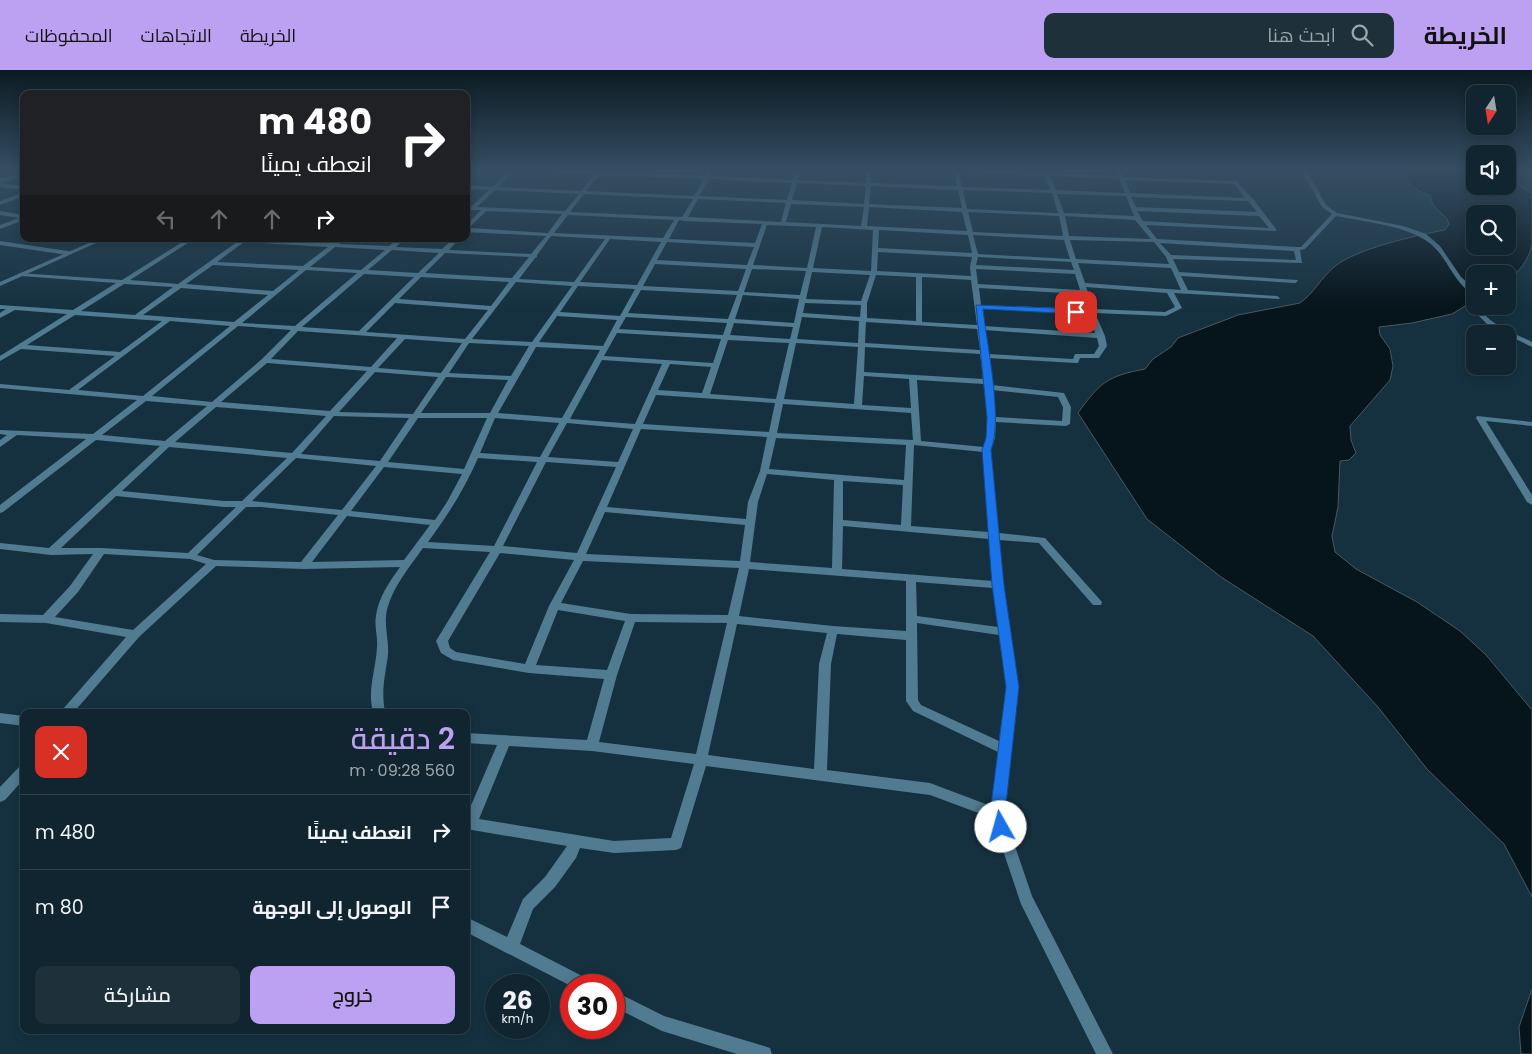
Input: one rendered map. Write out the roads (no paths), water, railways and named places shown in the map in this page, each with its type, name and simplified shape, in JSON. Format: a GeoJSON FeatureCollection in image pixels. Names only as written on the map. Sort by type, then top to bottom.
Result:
{"type":"FeatureCollection","features":[{"type":"Feature","properties":{"kind":"street"},"geometry":{"type":"LineString","coordinates":[[304,566],[382,464],[413,416],[467,341],[535,256],[562,217]]}},
{"type":"Feature","properties":{"kind":"street"},"geometry":{"type":"LineString","coordinates":[[641,217],[1066,238],[1246,244],[1297,249],[1303,248],[1332,217]]}},
{"type":"Feature","properties":{"kind":"street"},"geometry":{"type":"LineString","coordinates":[[782,224],[784,217]]}},
{"type":"Feature","properties":{"kind":"street"},"geometry":{"type":"LineString","coordinates":[[864,227],[865,217]]}},
{"type":"Feature","properties":{"kind":"street"},"geometry":{"type":"LineString","coordinates":[[966,217],[975,255],[973,267],[977,286],[992,418],[991,438],[987,450],[998,585],[1012,687],[997,814],[1026,899],[1105,1054]]}},
{"type":"Feature","properties":{"kind":"street"},"geometry":{"type":"LineString","coordinates":[[615,331],[725,339],[861,344],[1076,361],[1078,356],[1096,356],[1103,346],[1101,336],[1073,261],[1062,217]]}},
{"type":"Feature","properties":{"kind":"street"},"geometry":{"type":"LineString","coordinates":[[1110,217],[1137,218],[1169,257],[1185,291]]}},
{"type":"Feature","properties":{"kind":"street"},"geometry":{"type":"LineString","coordinates":[[1142,223],[1274,230],[1263,217]]}},
{"type":"Feature","properties":{"kind":"street"},"geometry":{"type":"LineString","coordinates":[[1349,217],[1403,228],[1424,235],[1438,247],[1459,278],[1466,285]]}},
{"type":"Feature","properties":{"kind":"street"},"geometry":{"type":"LineString","coordinates":[[0,227],[20,219]]}},
{"type":"Feature","properties":{"kind":"street"},"geometry":{"type":"LineString","coordinates":[[611,675],[529,669],[454,656],[445,650],[442,641],[497,549],[543,459],[601,358],[652,262],[681,219]]}},
{"type":"Feature","properties":{"kind":"street"},"geometry":{"type":"LineString","coordinates":[[705,396],[765,223]]}},
{"type":"Feature","properties":{"kind":"street"},"geometry":{"type":"LineString","coordinates":[[470,823],[614,847],[676,844],[701,760],[745,565],[753,502],[764,471],[781,402],[819,226]]}},
{"type":"Feature","properties":{"kind":"street"},"geometry":{"type":"LineString","coordinates":[[858,407],[864,303],[874,273],[876,228]]}},
{"type":"Feature","properties":{"kind":"street"},"geometry":{"type":"LineString","coordinates":[[470,229],[757,245]]}},
{"type":"Feature","properties":{"kind":"street"},"geometry":{"type":"LineString","coordinates":[[378,709],[376,692],[383,646],[381,615],[407,563],[437,523],[468,472],[493,415],[515,378],[609,237]]}},
{"type":"Feature","properties":{"kind":"street"},"geometry":{"type":"LineString","coordinates":[[0,284],[95,242]]}},
{"type":"Feature","properties":{"kind":"street"},"geometry":{"type":"LineString","coordinates":[[0,359],[186,242]]}},
{"type":"Feature","properties":{"kind":"street"},"geometry":{"type":"LineString","coordinates":[[136,316],[242,242]]}},
{"type":"Feature","properties":{"kind":"street"},"geometry":{"type":"LineString","coordinates":[[280,242],[535,256]]}},
{"type":"Feature","properties":{"kind":"street"},"geometry":{"type":"LineString","coordinates":[[0,510],[145,398],[337,242]]}},
{"type":"Feature","properties":{"kind":"street"},"geometry":{"type":"LineString","coordinates":[[51,552],[167,444],[265,361],[297,328],[398,242]]}},
{"type":"Feature","properties":{"kind":"street"},"geometry":{"type":"LineString","coordinates":[[362,332],[453,242]]}},
{"type":"Feature","properties":{"kind":"street"},"geometry":{"type":"LineString","coordinates":[[0,243],[68,253]]}},
{"type":"Feature","properties":{"kind":"street"},"geometry":{"type":"LineString","coordinates":[[1169,257],[1300,262],[1297,249]]}},
{"type":"Feature","properties":{"kind":"street"},"geometry":{"type":"LineString","coordinates":[[876,250],[1173,266]]}},
{"type":"Feature","properties":{"kind":"street"},"geometry":{"type":"LineString","coordinates":[[652,262],[975,278]]}},
{"type":"Feature","properties":{"kind":"street"},"geometry":{"type":"LineString","coordinates":[[211,263],[740,293],[864,303]]}},
{"type":"Feature","properties":{"kind":"street"},"geometry":{"type":"LineString","coordinates":[[973,267],[1078,272]]}},
{"type":"Feature","properties":{"kind":"street"},"geometry":{"type":"LineString","coordinates":[[20,274],[119,283],[273,293]]}},
{"type":"Feature","properties":{"kind":"street"},"geometry":{"type":"LineString","coordinates":[[1177,274],[1269,285],[1295,281]]}},
{"type":"Feature","properties":{"kind":"street"},"geometry":{"type":"LineString","coordinates":[[919,276],[919,323]]}},
{"type":"Feature","properties":{"kind":"street"},"geometry":{"type":"LineString","coordinates":[[977,286],[1169,290],[1195,294],[1277,298],[1269,285]]}},
{"type":"Feature","properties":{"kind":"street"},"geometry":{"type":"LineString","coordinates":[[979,307],[1166,314],[1179,308],[1169,290]]}},
{"type":"Feature","properties":{"kind":"street"},"geometry":{"type":"LineString","coordinates":[[394,302],[493,308]]}},
{"type":"Feature","properties":{"kind":"street"},"geometry":{"type":"LineString","coordinates":[[0,307],[467,341],[606,348]]}},
{"type":"Feature","properties":{"kind":"street"},"geometry":{"type":"LineString","coordinates":[[0,316],[14,308]]}},
{"type":"Feature","properties":{"kind":"street"},"geometry":{"type":"LineString","coordinates":[[556,314],[798,325]]}},
{"type":"Feature","properties":{"kind":"street"},"geometry":{"type":"LineString","coordinates":[[799,315],[1101,336]]}},
{"type":"Feature","properties":{"kind":"street"},"geometry":{"type":"LineString","coordinates":[[1480,315],[1489,322],[1532,345]]}},
{"type":"Feature","properties":{"kind":"street"},"geometry":{"type":"LineString","coordinates":[[71,392],[169,319]]}},
{"type":"Feature","properties":{"kind":"street"},"geometry":{"type":"LineString","coordinates":[[190,556],[296,454],[403,336]]}},
{"type":"Feature","properties":{"kind":"street"},"geometry":{"type":"LineString","coordinates":[[20,347],[122,354]]}},
{"type":"Feature","properties":{"kind":"street"},"geometry":{"type":"LineString","coordinates":[[601,358],[717,365]]}},
{"type":"Feature","properties":{"kind":"street"},"geometry":{"type":"LineString","coordinates":[[265,361],[442,375],[515,378]]}},
{"type":"Feature","properties":{"kind":"street"},"geometry":{"type":"LineString","coordinates":[[529,669],[554,606],[580,557],[636,427],[667,362]]}},
{"type":"Feature","properties":{"kind":"street"},"geometry":{"type":"LineString","coordinates":[[861,374],[988,384],[1061,395],[1068,407],[1066,424],[992,418]]}},
{"type":"Feature","properties":{"kind":"street"},"geometry":{"type":"LineString","coordinates":[[906,527],[908,483],[914,443],[913,378]]}},
{"type":"Feature","properties":{"kind":"street"},"geometry":{"type":"LineString","coordinates":[[0,386],[332,414],[493,415],[636,427],[914,443],[987,450]]}},
{"type":"Feature","properties":{"kind":"street"},"geometry":{"type":"LineString","coordinates":[[653,392],[914,410]]}},
{"type":"Feature","properties":{"kind":"street"},"geometry":{"type":"LineString","coordinates":[[1532,424],[1480,418],[1532,501]]}},
{"type":"Feature","properties":{"kind":"street"},"geometry":{"type":"LineString","coordinates":[[0,432],[95,436],[468,472]]}},
{"type":"Feature","properties":{"kind":"street"},"geometry":{"type":"LineString","coordinates":[[0,444],[15,433]]}},
{"type":"Feature","properties":{"kind":"street"},"geometry":{"type":"LineString","coordinates":[[476,455],[620,465]]}},
{"type":"Feature","properties":{"kind":"street"},"geometry":{"type":"LineString","coordinates":[[764,471],[908,483]]}},
{"type":"Feature","properties":{"kind":"street"},"geometry":{"type":"LineString","coordinates":[[837,571],[839,478]]}},
{"type":"Feature","properties":{"kind":"street"},"geometry":{"type":"LineString","coordinates":[[114,493],[244,505],[261,504],[437,523]]}},
{"type":"Feature","properties":{"kind":"street"},"geometry":{"type":"LineString","coordinates":[[601,509],[749,522]]}},
{"type":"Feature","properties":{"kind":"street"},"geometry":{"type":"LineString","coordinates":[[839,523],[906,527],[1042,540],[1097,602]]}},
{"type":"Feature","properties":{"kind":"street"},"geometry":{"type":"LineString","coordinates":[[422,545],[497,549],[580,557],[837,571],[998,585]]}},
{"type":"Feature","properties":{"kind":"street"},"geometry":{"type":"LineString","coordinates":[[0,546],[51,552],[101,551],[190,556],[214,563],[304,566],[407,563]]}},
{"type":"Feature","properties":{"kind":"street"},"geometry":{"type":"LineString","coordinates":[[46,619],[74,589],[101,551]]}},
{"type":"Feature","properties":{"kind":"street"},"geometry":{"type":"LineString","coordinates":[[70,709],[135,634],[214,563]]}},
{"type":"Feature","properties":{"kind":"street"},"geometry":{"type":"LineString","coordinates":[[911,578],[913,619],[912,701],[917,708],[1006,750]]}},
{"type":"Feature","properties":{"kind":"street"},"geometry":{"type":"LineString","coordinates":[[554,606],[631,618],[732,620],[912,636]]}},
{"type":"Feature","properties":{"kind":"street"},"geometry":{"type":"LineString","coordinates":[[592,746],[611,675],[631,618]]}},
{"type":"Feature","properties":{"kind":"street"},"geometry":{"type":"LineString","coordinates":[[2,621],[46,619],[135,634]]}},
{"type":"Feature","properties":{"kind":"street"},"geometry":{"type":"LineString","coordinates":[[913,619],[1005,632]]}},
{"type":"Feature","properties":{"kind":"street"},"geometry":{"type":"LineString","coordinates":[[820,774],[825,664],[833,630]]}},
{"type":"Feature","properties":{"kind":"street"},"geometry":{"type":"LineString","coordinates":[[0,718],[20,720]]}},
{"type":"Feature","properties":{"kind":"street"},"geometry":{"type":"LineString","coordinates":[[470,738],[592,746],[930,789],[997,814]]}},
{"type":"Feature","properties":{"kind":"street"},"geometry":{"type":"LineString","coordinates":[[470,821],[505,741]]}},
{"type":"Feature","properties":{"kind":"street"},"geometry":{"type":"LineString","coordinates":[[0,796],[20,774]]}},
{"type":"Feature","properties":{"kind":"street"},"geometry":{"type":"LineString","coordinates":[[511,947],[528,904],[550,882],[571,853],[576,841]]}},
{"type":"Feature","properties":{"kind":"street"},"geometry":{"type":"LineString","coordinates":[[470,926],[564,974]]}},
{"type":"Feature","properties":{"kind":"street"},"geometry":{"type":"LineString","coordinates":[[625,1004],[662,1023],[764,1054]]}}]}
